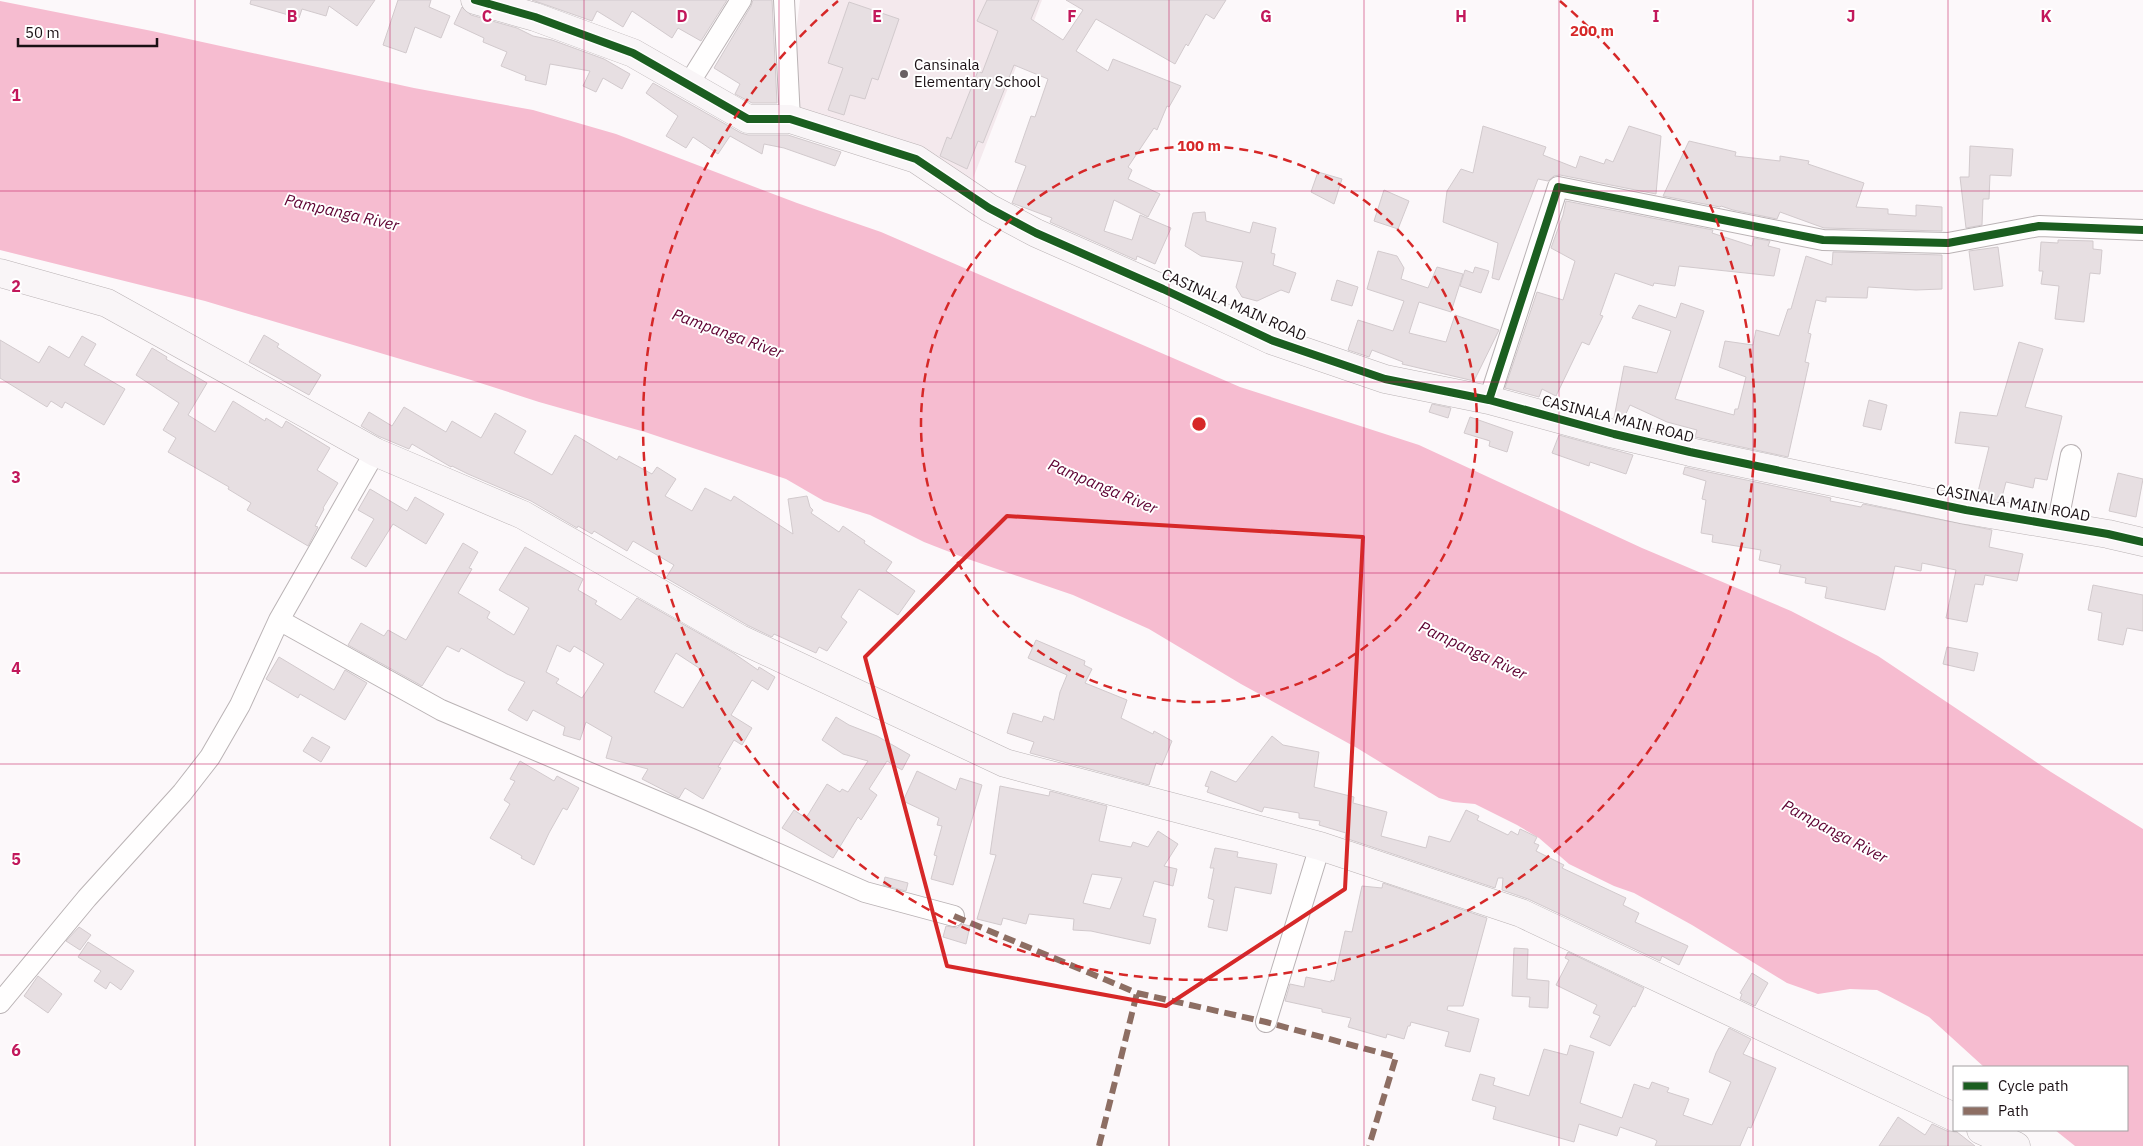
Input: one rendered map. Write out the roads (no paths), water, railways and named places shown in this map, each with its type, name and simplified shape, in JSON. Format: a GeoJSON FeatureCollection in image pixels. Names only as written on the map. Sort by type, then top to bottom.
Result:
{"type":"FeatureCollection","features":[{"type":"Feature","properties":{"kind":"main road","name":"CASINALA MAIN ROAD"},"geometry":{"type":"LineString","coordinates":[[476,0],[535,17],[633,53],[748,119],[790,119],[916,159],[989,208],[1029,229],[1163,289],[1270,340],[1385,380],[1489,400],[1614,434],[1690,452],[1966,510],[2108,534],[2143,542]]}},
{"type":"Feature","properties":{"kind":"main road"},"geometry":{"type":"LineString","coordinates":[[0,273],[107,303],[375,452],[523,516],[740,639],[1005,763],[1320,846],[1521,913],[1953,1117]]}},
{"type":"Feature","properties":{"kind":"main road"},"geometry":{"type":"LineString","coordinates":[[1983,1131],[2016,1146]]}},
{"type":"Feature","properties":{"kind":"street"},"geometry":{"type":"LineString","coordinates":[[688,85],[741,0]]}},
{"type":"Feature","properties":{"kind":"street"},"geometry":{"type":"LineString","coordinates":[[784,0],[790,119]]}},
{"type":"Feature","properties":{"kind":"street"},"geometry":{"type":"LineString","coordinates":[[1489,400],[1558,187],[1823,240],[1948,243],[2039,226],[2143,230]]}},
{"type":"Feature","properties":{"kind":"street"},"geometry":{"type":"LineString","coordinates":[[0,1003],[87,898],[182,794],[210,757],[240,705],[279,620],[375,452]]}},
{"type":"Feature","properties":{"kind":"street"},"geometry":{"type":"LineString","coordinates":[[2057,526],[2071,455]]}},
{"type":"Feature","properties":{"kind":"street"},"geometry":{"type":"LineString","coordinates":[[279,620],[442,710],[865,892],[954,916]]}},
{"type":"Feature","properties":{"kind":"street"},"geometry":{"type":"LineString","coordinates":[[1266,1022],[1320,846]]}},
{"type":"Feature","properties":{"kind":"water","name":"Pampanga River"},"geometry":{"type":"Polygon","coordinates":[[[0,1],[152,31],[414,88],[533,110],[616,134],[797,203],[881,232],[1240,387],[1419,445],[1642,548],[1791,611],[1878,656],[2051,772],[2143,829],[2143,1146],[2075,1146],[2056,1131],[2128,1131],[2128,1066],[1983,1066],[1929,1017],[1877,990],[1850,989],[1818,994],[1787,983],[1692,925],[1634,893],[1614,886],[1569,864],[1539,838],[1517,825],[1475,804],[1453,802],[1439,798],[1357,748],[1241,684],[1149,629],[1073,595],[924,542],[870,515],[824,501],[786,479],[645,432],[205,301],[0,250],[0,1]]]}},
{"type":"Feature","properties":{"kind":"place","name":"Cansinala Elementary School"},"geometry":{"type":"Point","coordinates":[904,74]}}]}
